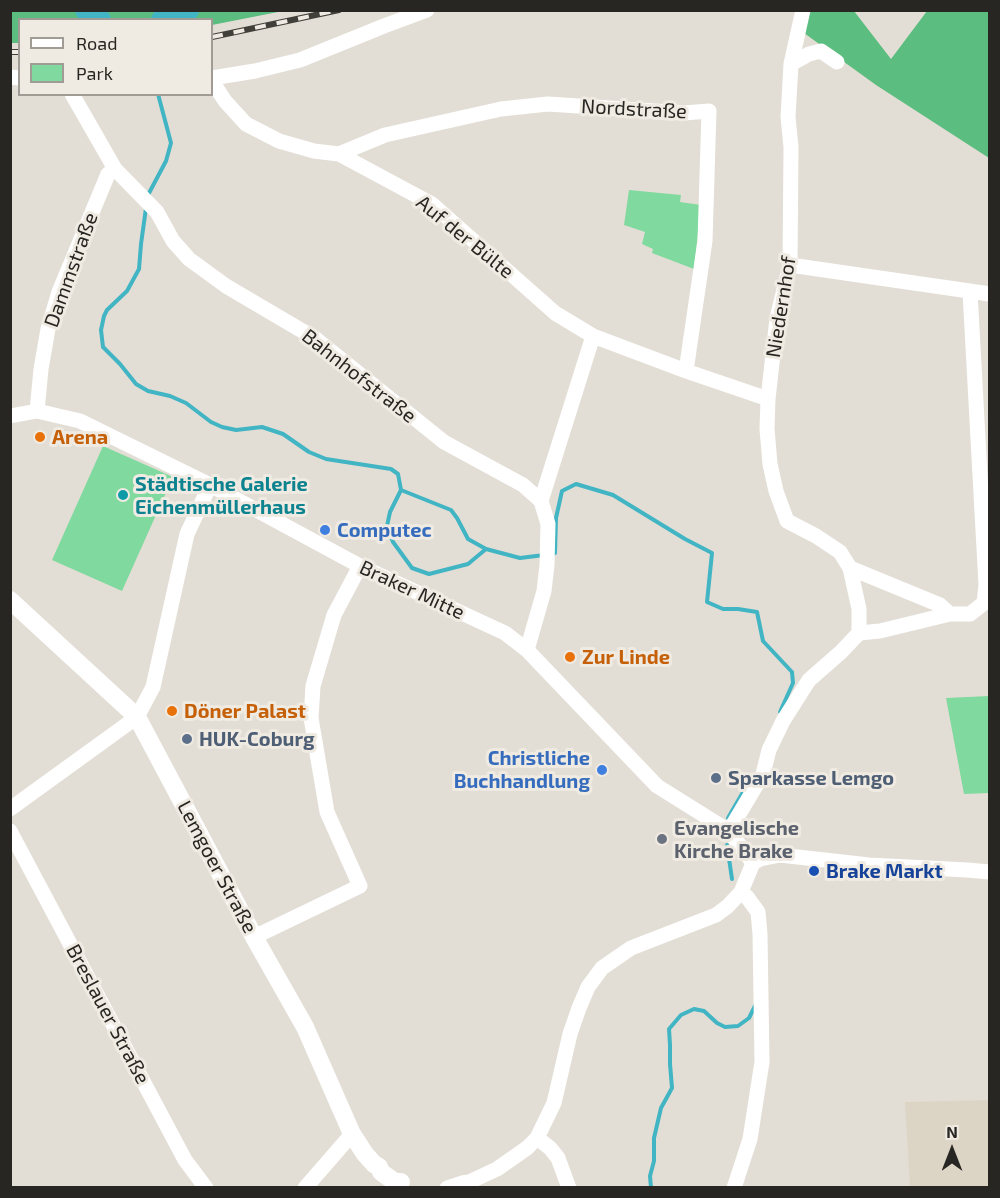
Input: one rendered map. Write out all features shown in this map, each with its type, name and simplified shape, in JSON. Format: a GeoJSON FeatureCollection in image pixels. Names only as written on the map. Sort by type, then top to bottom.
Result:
{"type":"FeatureCollection","features":[{"type":"Feature","properties":{"kind":"main road","name":"Lemgoer Straße"},"geometry":{"type":"LineString","coordinates":[[10,600],[137,717],[254,937],[305,1027],[352,1134],[374,1164],[386,1168],[405,1185]]}},
{"type":"Feature","properties":{"kind":"street"},"geometry":{"type":"LineString","coordinates":[[213,80],[300,60],[427,10]]}},
{"type":"Feature","properties":{"kind":"street","name":"Niedernhof"},"geometry":{"type":"LineString","coordinates":[[803,10],[791,64],[788,117],[791,147],[790,265],[777,318],[768,399],[767,429],[770,464],[776,492],[787,521],[840,552],[850,568],[859,609],[859,633]]}},
{"type":"Feature","properties":{"kind":"street"},"geometry":{"type":"LineString","coordinates":[[791,64],[809,54],[821,51],[837,62]]}},
{"type":"Feature","properties":{"kind":"street","name":"Auf der Bülte"},"geometry":{"type":"LineString","coordinates":[[213,82],[225,101],[246,124],[279,141],[314,151],[339,154],[432,204],[555,314],[593,336],[768,399]]}},
{"type":"Feature","properties":{"kind":"street","name":"Bahnhofstraße"},"geometry":{"type":"LineString","coordinates":[[73,96],[114,169],[157,212],[173,241],[189,259],[226,286],[316,339],[444,442],[523,486],[541,501]]}},
{"type":"Feature","properties":{"kind":"street","name":"Nordstraße"},"geometry":{"type":"LineString","coordinates":[[339,154],[385,135],[501,109],[548,104],[684,113],[709,111],[705,242],[686,371]]}},
{"type":"Feature","properties":{"kind":"street","name":"Dammstraße"},"geometry":{"type":"LineString","coordinates":[[37,411],[48,329],[59,292],[108,174],[114,169]]}},
{"type":"Feature","properties":{"kind":"street"},"geometry":{"type":"LineString","coordinates":[[790,265],[990,294]]}},
{"type":"Feature","properties":{"kind":"street"},"geometry":{"type":"LineString","coordinates":[[729,831],[763,774],[769,750],[783,721],[809,680],[859,633],[880,631],[950,614],[970,614],[984,603],[986,585],[984,446],[970,292]]}},
{"type":"Feature","properties":{"kind":"street"},"geometry":{"type":"LineString","coordinates":[[528,650],[544,591],[547,565],[548,524],[541,501],[593,336]]}},
{"type":"Feature","properties":{"kind":"street","name":"Braker Mitte"},"geometry":{"type":"LineString","coordinates":[[10,416],[37,411],[80,421],[210,485],[360,566],[505,633],[528,650],[657,786],[729,831],[753,863]]}},
{"type":"Feature","properties":{"kind":"street"},"geometry":{"type":"LineString","coordinates":[[10,809],[137,717],[153,687],[187,534],[210,485]]}},
{"type":"Feature","properties":{"kind":"street"},"geometry":{"type":"LineString","coordinates":[[254,937],[360,886],[327,812],[311,718],[313,686],[334,615],[360,566]]}},
{"type":"Feature","properties":{"kind":"street","name":"Niedernhof"},"geometry":{"type":"LineString","coordinates":[[850,568],[940,605],[950,614]]}},
{"type":"Feature","properties":{"kind":"street","name":"Breslauer Straße"},"geometry":{"type":"LineString","coordinates":[[12,837],[185,1160],[206,1188]]}},
{"type":"Feature","properties":{"kind":"street"},"geometry":{"type":"LineString","coordinates":[[447,1188],[462,1183],[467,1185],[497,1169],[517,1156],[537,1138],[554,1103],[570,1034],[579,1008],[588,987],[602,968],[631,948],[716,915],[741,892],[753,863],[760,859],[780,855],[869,866],[990,872]]}},
{"type":"Feature","properties":{"kind":"street"},"geometry":{"type":"LineString","coordinates":[[734,1188],[750,1139],[762,1062],[758,912],[741,892]]}},
{"type":"Feature","properties":{"kind":"street"},"geometry":{"type":"LineString","coordinates":[[305,1188],[352,1134]]}},
{"type":"Feature","properties":{"kind":"street"},"geometry":{"type":"LineString","coordinates":[[537,1138],[558,1158],[569,1188]]}},
{"type":"Feature","properties":{"kind":"shaded area"},"geometry":{"type":"Polygon","coordinates":[[[989,1100],[989,1187],[910,1187],[905,1102],[989,1100]]]}},
{"type":"Feature","properties":{"kind":"green space"},"geometry":{"type":"Polygon","coordinates":[[[11,10],[283,11],[213,25],[213,18],[18,18],[18,43],[11,43],[11,10]]]}},
{"type":"Feature","properties":{"kind":"green space"},"geometry":{"type":"Polygon","coordinates":[[[808,11],[854,11],[891,59],[927,11],[989,11],[989,158],[876,85],[804,33],[808,11]]]}},
{"type":"Feature","properties":{"kind":"green space"},"geometry":{"type":"Polygon","coordinates":[[[629,190],[681,195],[680,202],[701,205],[694,269],[652,253],[653,249],[642,244],[645,232],[624,225],[629,190]]]}},
{"type":"Feature","properties":{"kind":"green space"},"geometry":{"type":"Polygon","coordinates":[[[103,446],[173,477],[122,591],[52,560],[103,446]]]}},
{"type":"Feature","properties":{"kind":"green space"},"geometry":{"type":"Polygon","coordinates":[[[989,696],[989,793],[964,794],[946,698],[989,696]]]}},
{"type":"Feature","properties":{"kind":"waterway"},"geometry":{"type":"LineString","coordinates":[[86,10],[97,18]]}},
{"type":"Feature","properties":{"kind":"waterway"},"geometry":{"type":"LineString","coordinates":[[167,18],[188,10]]}},
{"type":"Feature","properties":{"kind":"waterway"},"geometry":{"type":"LineString","coordinates":[[148,195],[166,161],[171,143],[159,96]]}},
{"type":"Feature","properties":{"kind":"waterway"},"geometry":{"type":"LineString","coordinates":[[146,208],[139,269],[127,291],[107,310],[101,330],[103,347],[136,384],[148,391],[170,396],[186,403],[211,422],[222,427],[236,430],[262,427],[283,434],[309,452],[326,459],[391,469],[398,474],[401,490],[451,510],[468,539],[486,549],[520,558],[544,555]]}},
{"type":"Feature","properties":{"kind":"waterway"},"geometry":{"type":"LineString","coordinates":[[552,554],[555,553],[556,518],[562,491],[576,484],[613,495],[712,553],[707,602],[723,609],[757,612],[763,641],[792,672],[793,683],[780,712]]}},
{"type":"Feature","properties":{"kind":"waterway"},"geometry":{"type":"LineString","coordinates":[[401,490],[390,512],[387,526],[393,542],[412,568],[429,574],[468,564],[486,549]]}},
{"type":"Feature","properties":{"kind":"waterway"},"geometry":{"type":"LineString","coordinates":[[728,818],[750,780]]}},
{"type":"Feature","properties":{"kind":"waterway"},"geometry":{"type":"LineString","coordinates":[[727,845],[732,879]]}},
{"type":"Feature","properties":{"kind":"waterway"},"geometry":{"type":"LineString","coordinates":[[651,1188],[654,1138],[661,1108],[672,1088],[669,1029],[681,1015],[694,1009],[704,1011],[725,1027],[738,1026],[749,1018],[756,1004]]}},
{"type":"Feature","properties":{"kind":"railway"},"geometry":{"type":"LineString","coordinates":[[213,37],[339,10]]}},
{"type":"Feature","properties":{"kind":"railway"},"geometry":{"type":"LineString","coordinates":[[10,52],[18,52]]}},
{"type":"Feature","properties":{"kind":"place","name":"Arena"},"geometry":{"type":"Point","coordinates":[40,437]}},
{"type":"Feature","properties":{"kind":"place","name":"Städtische Galerie Eichenmüllerhaus"},"geometry":{"type":"Point","coordinates":[123,495]}},
{"type":"Feature","properties":{"kind":"place","name":"Computec"},"geometry":{"type":"Point","coordinates":[325,530]}},
{"type":"Feature","properties":{"kind":"place","name":"Zur Linde"},"geometry":{"type":"Point","coordinates":[570,657]}},
{"type":"Feature","properties":{"kind":"place","name":"Döner Palast"},"geometry":{"type":"Point","coordinates":[172,711]}},
{"type":"Feature","properties":{"kind":"place","name":"HUK-Coburg"},"geometry":{"type":"Point","coordinates":[187,739]}},
{"type":"Feature","properties":{"kind":"place","name":"Christliche Buchhandlung"},"geometry":{"type":"Point","coordinates":[602,770]}},
{"type":"Feature","properties":{"kind":"place","name":"Sparkasse Lemgo"},"geometry":{"type":"Point","coordinates":[716,778]}},
{"type":"Feature","properties":{"kind":"place","name":"Evangelische Kirche Brake"},"geometry":{"type":"Point","coordinates":[662,839]}},
{"type":"Feature","properties":{"kind":"place","name":"Brake Markt"},"geometry":{"type":"Point","coordinates":[814,871]}}]}
